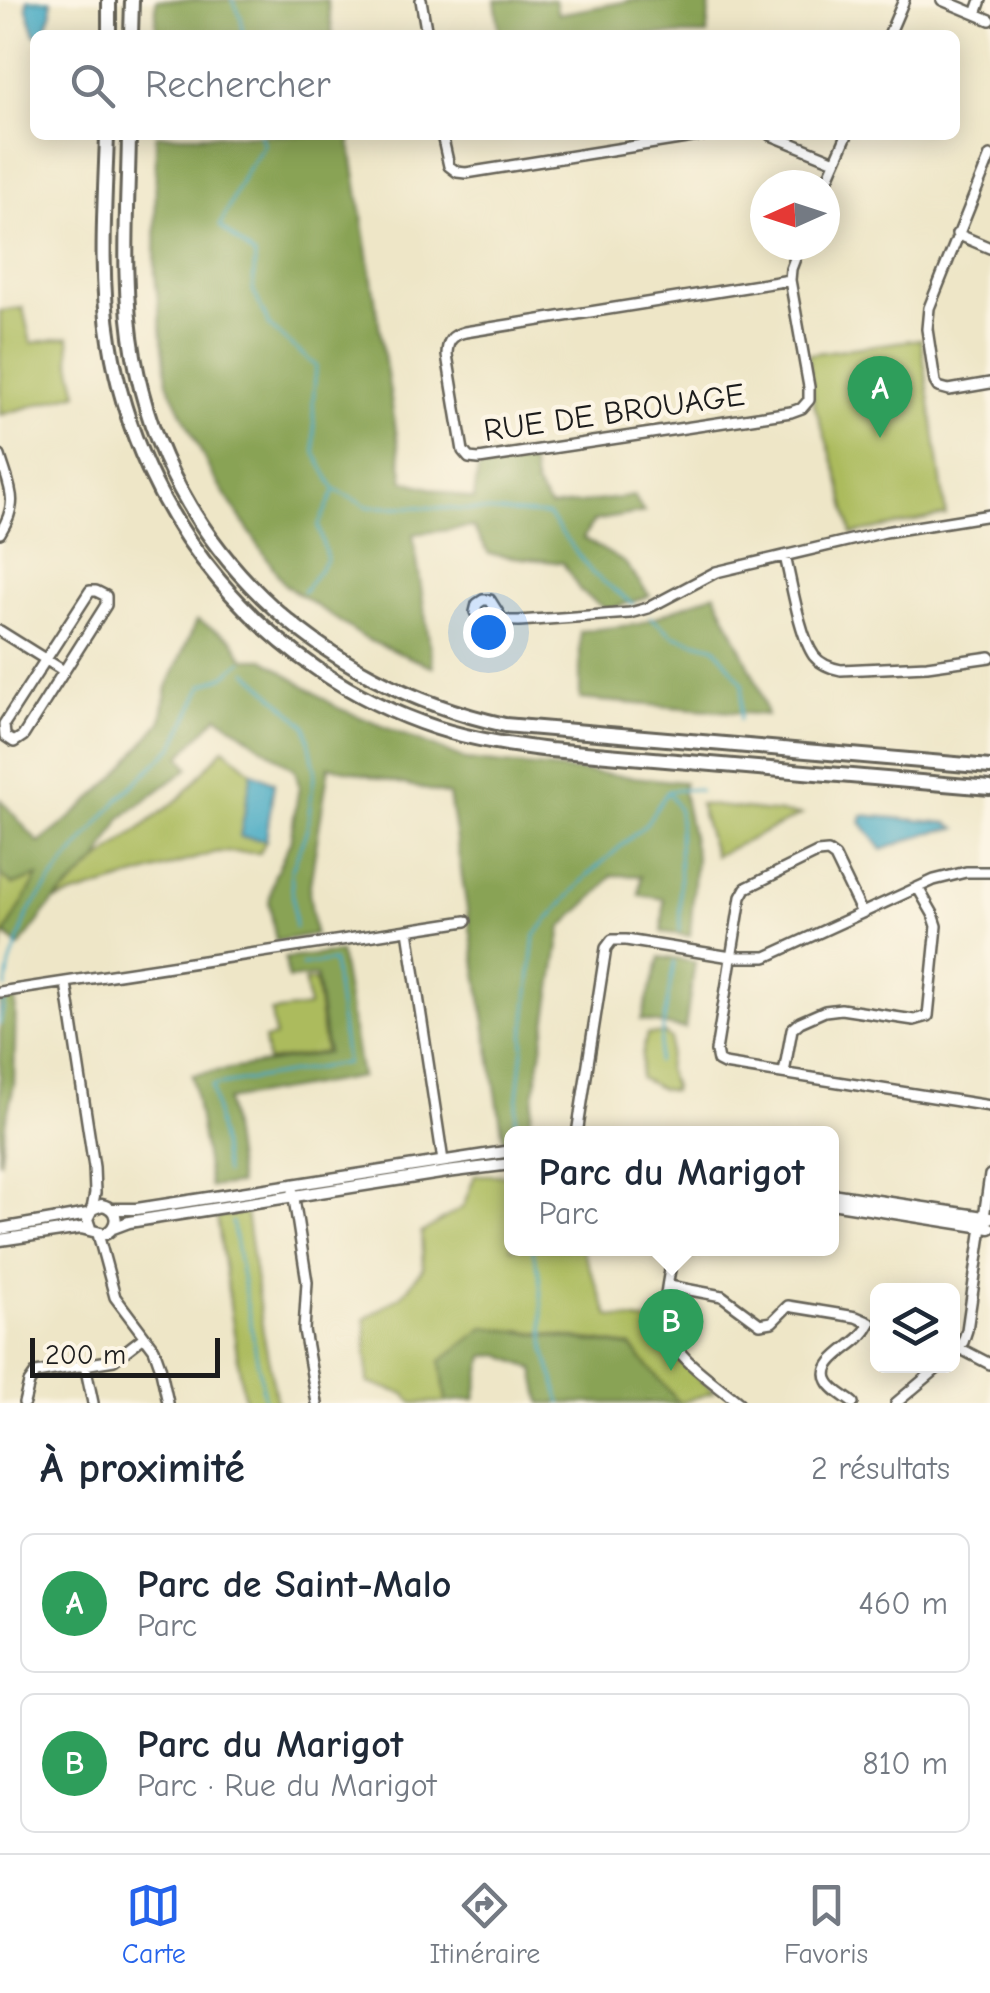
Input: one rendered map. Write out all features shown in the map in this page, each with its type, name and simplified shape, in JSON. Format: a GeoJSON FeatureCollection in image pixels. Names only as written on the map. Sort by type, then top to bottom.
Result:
{"type":"FeatureCollection","features":[{"type":"Feature","properties":{"kind":"highway"},"geometry":{"type":"LineString","coordinates":[[108,30],[109,0]]}},
{"type":"Feature","properties":{"kind":"highway"},"geometry":{"type":"LineString","coordinates":[[131,30],[132,0]]}},
{"type":"Feature","properties":{"kind":"highway"},"geometry":{"type":"LineString","coordinates":[[107,140],[106,310],[116,376],[131,428],[150,477],[188,542],[232,597],[280,642],[382,706],[440,729],[486,740],[550,750],[990,788]]}},
{"type":"Feature","properties":{"kind":"highway"},"geometry":{"type":"LineString","coordinates":[[129,140],[128,298],[134,358],[146,405],[196,516],[242,578],[293,626],[382,683],[436,706],[488,721],[990,768]]}},
{"type":"Feature","properties":{"kind":"highway"},"geometry":{"type":"LineString","coordinates":[[943,784],[947,763]]}},
{"type":"Feature","properties":{"kind":"main road"},"geometry":{"type":"LineString","coordinates":[[0,1240],[102,1231],[129,1222],[504,1152]]}},
{"type":"Feature","properties":{"kind":"main road"},"geometry":{"type":"LineString","coordinates":[[0,1229],[90,1211],[102,1205],[138,1209],[504,1165]]}},
{"type":"Feature","properties":{"kind":"main road"},"geometry":{"type":"LineString","coordinates":[[839,1195],[987,1222]]}},
{"type":"Feature","properties":{"kind":"main road"},"geometry":{"type":"LineString","coordinates":[[839,1204],[987,1222]]}},
{"type":"Feature","properties":{"kind":"main road"},"geometry":{"type":"LineString","coordinates":[[102,1231],[116,1218],[109,1207]]}},
{"type":"Feature","properties":{"kind":"main road"},"geometry":{"type":"LineString","coordinates":[[90,1211],[87,1224],[102,1231]]}},
{"type":"Feature","properties":{"kind":"street"},"geometry":{"type":"LineString","coordinates":[[421,0],[425,30]]}},
{"type":"Feature","properties":{"kind":"street"},"geometry":{"type":"LineString","coordinates":[[891,30],[904,0]]}},
{"type":"Feature","properties":{"kind":"street"},"geometry":{"type":"LineString","coordinates":[[942,0],[990,20]]}},
{"type":"Feature","properties":{"kind":"street"},"geometry":{"type":"LineString","coordinates":[[976,14],[981,0]]}},
{"type":"Feature","properties":{"kind":"street"},"geometry":{"type":"LineString","coordinates":[[443,140],[450,166],[466,173],[674,140]]}},
{"type":"Feature","properties":{"kind":"street"},"geometry":{"type":"LineString","coordinates":[[783,140],[835,161]]}},
{"type":"Feature","properties":{"kind":"street"},"geometry":{"type":"LineString","coordinates":[[831,170],[845,140]]}},
{"type":"Feature","properties":{"kind":"street"},"geometry":{"type":"LineString","coordinates":[[990,156],[933,294],[927,318],[938,387],[943,390],[990,383]]}},
{"type":"Feature","properties":{"kind":"street"},"geometry":{"type":"LineString","coordinates":[[958,234],[990,248]]}},
{"type":"Feature","properties":{"kind":"street","name":"RUE DE BROUAGE"},"geometry":{"type":"LineString","coordinates":[[790,280],[458,334],[448,344],[447,355],[463,451],[469,458],[480,459],[802,408],[809,400],[810,387],[790,280],[794,260]]}},
{"type":"Feature","properties":{"kind":"street"},"geometry":{"type":"LineString","coordinates":[[0,456],[13,506],[0,533]]}},
{"type":"Feature","properties":{"kind":"street"},"geometry":{"type":"LineString","coordinates":[[502,619],[636,612],[716,572],[885,532],[990,515]]}},
{"type":"Feature","properties":{"kind":"street"},"geometry":{"type":"LineString","coordinates":[[785,556],[812,654],[829,668],[927,666],[990,657]]}},
{"type":"Feature","properties":{"kind":"street"},"geometry":{"type":"LineString","coordinates":[[96,590],[106,596],[106,605],[23,736],[14,742],[4,736],[2,729],[45,659],[86,594],[96,590]]}},
{"type":"Feature","properties":{"kind":"street"},"geometry":{"type":"LineString","coordinates":[[0,632],[64,671]]}},
{"type":"Feature","properties":{"kind":"street"},"geometry":{"type":"LineString","coordinates":[[862,913],[835,857],[828,852],[817,853],[744,890],[716,1058],[724,1064],[990,1106]]}},
{"type":"Feature","properties":{"kind":"street"},"geometry":{"type":"LineString","coordinates":[[578,1126],[610,942],[626,940],[731,957],[773,956],[949,875],[990,872]]}},
{"type":"Feature","properties":{"kind":"street"},"geometry":{"type":"LineString","coordinates":[[784,1073],[792,1029],[824,1011],[841,1009],[914,1020],[928,1016],[937,926],[918,888]]}},
{"type":"Feature","properties":{"kind":"street"},"geometry":{"type":"LineString","coordinates":[[0,992],[466,921]]}},
{"type":"Feature","properties":{"kind":"street"},"geometry":{"type":"LineString","coordinates":[[408,930],[443,1161]]}},
{"type":"Feature","properties":{"kind":"street"},"geometry":{"type":"LineString","coordinates":[[66,983],[94,1167],[95,1193],[90,1211]]}},
{"type":"Feature","properties":{"kind":"street"},"geometry":{"type":"LineString","coordinates":[[94,1167],[109,1207]]}},
{"type":"Feature","properties":{"kind":"street"},"geometry":{"type":"LineString","coordinates":[[960,1341],[968,1322],[987,1222],[990,1175]]}},
{"type":"Feature","properties":{"kind":"street"},"geometry":{"type":"LineString","coordinates":[[293,1190],[307,1282],[304,1330],[317,1403]]}},
{"type":"Feature","properties":{"kind":"street"},"geometry":{"type":"LineString","coordinates":[[102,1231],[110,1279],[119,1304],[158,1357],[168,1403]]}},
{"type":"Feature","properties":{"kind":"street"},"geometry":{"type":"LineString","coordinates":[[673,1256],[666,1318],[672,1344],[739,1403]]}},
{"type":"Feature","properties":{"kind":"street"},"geometry":{"type":"LineString","coordinates":[[668,1286],[722,1296],[760,1324],[772,1322],[788,1306],[856,1317],[870,1323],[864,1334],[826,1371],[831,1386],[853,1403]]}},
{"type":"Feature","properties":{"kind":"street"},"geometry":{"type":"LineString","coordinates":[[24,1403],[28,1384],[36,1373],[116,1359],[144,1337]]}},
{"type":"Feature","properties":{"kind":"street"},"geometry":{"type":"LineString","coordinates":[[960,1353],[990,1364]]}},
{"type":"Feature","properties":{"kind":"street"},"geometry":{"type":"LineString","coordinates":[[85,1364],[93,1403]]}},
{"type":"Feature","properties":{"kind":"street"},"geometry":{"type":"LineString","coordinates":[[896,1403],[932,1373]]}},
{"type":"Feature","properties":{"kind":"green space"},"geometry":{"type":"Polygon","coordinates":[[[156,0],[327,0],[332,30],[156,30],[156,0]]]}},
{"type":"Feature","properties":{"kind":"green space"},"geometry":{"type":"Polygon","coordinates":[[[495,0],[555,0],[558,14],[635,0],[710,0],[707,30],[499,30],[495,0]]]}},
{"type":"Feature","properties":{"kind":"green space"},"geometry":{"type":"Polygon","coordinates":[[[156,140],[350,140],[404,481],[474,500],[478,468],[531,461],[536,486],[550,507],[634,496],[644,512],[594,521],[583,538],[625,563],[650,596],[607,610],[580,591],[563,563],[489,554],[473,527],[413,534],[433,667],[367,640],[284,584],[212,475],[167,382],[155,274],[156,140]]]}},
{"type":"Feature","properties":{"kind":"green space"},"geometry":{"type":"Polygon","coordinates":[[[23,308],[31,343],[69,337],[78,393],[0,415],[0,311],[23,308]]]}},
{"type":"Feature","properties":{"kind":"green space"},"geometry":{"type":"Polygon","coordinates":[[[921,339],[946,515],[852,534],[814,404],[808,354],[921,339]]]}},
{"type":"Feature","properties":{"kind":"green space"},"geometry":{"type":"Polygon","coordinates":[[[715,593],[759,687],[767,715],[580,699],[580,631],[639,624],[715,593]]]}},
{"type":"Feature","properties":{"kind":"green space"},"geometry":{"type":"Polygon","coordinates":[[[197,620],[232,639],[244,659],[264,659],[338,708],[466,760],[684,782],[696,856],[690,936],[662,932],[664,899],[639,895],[641,876],[612,875],[562,927],[529,1126],[504,1126],[504,1143],[449,795],[329,766],[309,891],[315,934],[276,941],[269,902],[274,877],[290,842],[299,786],[295,770],[218,716],[180,756],[189,768],[121,818],[98,861],[54,901],[19,947],[5,934],[38,876],[13,885],[0,875],[0,799],[39,843],[114,778],[161,722],[167,687],[197,620]]]}},
{"type":"Feature","properties":{"kind":"green space"},"geometry":{"type":"Polygon","coordinates":[[[224,748],[252,772],[240,837],[266,840],[260,853],[217,852],[54,901],[98,861],[181,797],[224,748]]]}},
{"type":"Feature","properties":{"kind":"green space"},"geometry":{"type":"Polygon","coordinates":[[[699,804],[801,815],[715,856],[699,804]]]}},
{"type":"Feature","properties":{"kind":"green space"},"geometry":{"type":"Polygon","coordinates":[[[0,875],[13,885],[39,875],[5,934],[0,954],[0,875]]]}},
{"type":"Feature","properties":{"kind":"green space"},"geometry":{"type":"Polygon","coordinates":[[[340,952],[361,1077],[227,1100],[239,1184],[210,1187],[192,1075],[327,1053],[316,976],[288,979],[285,958],[340,952]]]}},
{"type":"Feature","properties":{"kind":"green space"},"geometry":{"type":"Polygon","coordinates":[[[660,957],[695,962],[685,1029],[641,1020],[660,957]]]}},
{"type":"Feature","properties":{"kind":"green space"},"geometry":{"type":"Polygon","coordinates":[[[315,980],[325,1052],[267,1061],[264,1039],[275,1037],[271,1012],[308,1007],[305,981],[315,980]]]}},
{"type":"Feature","properties":{"kind":"green space"},"geometry":{"type":"Polygon","coordinates":[[[16,998],[14,1085],[0,1163],[0,1001],[16,998]]]}},
{"type":"Feature","properties":{"kind":"green space"},"geometry":{"type":"Polygon","coordinates":[[[647,1034],[665,1034],[671,1039],[667,1070],[672,1091],[640,1078],[647,1034]]]}},
{"type":"Feature","properties":{"kind":"green space"},"geometry":{"type":"Polygon","coordinates":[[[475,1175],[504,1175],[504,1256],[585,1256],[609,1316],[657,1323],[668,1350],[714,1392],[679,1403],[631,1346],[520,1330],[441,1361],[446,1402],[413,1403],[405,1394],[368,1383],[365,1319],[403,1294],[423,1268],[421,1233],[463,1207],[475,1175]]]}},
{"type":"Feature","properties":{"kind":"green space"},"geometry":{"type":"Polygon","coordinates":[[[246,1212],[277,1403],[246,1403],[242,1387],[217,1217],[246,1212]]]}},
{"type":"Feature","properties":{"kind":"green space"},"geometry":{"type":"Polygon","coordinates":[[[485,1327],[631,1347],[679,1403],[541,1403],[534,1369],[500,1355],[484,1356],[475,1399],[446,1402],[441,1361],[485,1327]]]}},
{"type":"Feature","properties":{"kind":"water"},"geometry":{"type":"Polygon","coordinates":[[[27,0],[51,0],[49,30],[33,30],[27,0]]]}},
{"type":"Feature","properties":{"kind":"water"},"geometry":{"type":"Polygon","coordinates":[[[252,772],[274,783],[266,840],[240,837],[252,772]]]}},
{"type":"Feature","properties":{"kind":"water"},"geometry":{"type":"Polygon","coordinates":[[[863,815],[948,823],[957,828],[928,833],[882,850],[861,822],[863,815]]]}},
{"type":"Feature","properties":{"kind":"waterway"},"geometry":{"type":"LineString","coordinates":[[232,0],[242,30]]}},
{"type":"Feature","properties":{"kind":"waterway"},"geometry":{"type":"LineString","coordinates":[[262,140],[264,145],[245,173],[220,226],[255,256],[253,290],[270,327],[316,366],[315,453],[335,490],[318,526],[327,559],[303,592]]}},
{"type":"Feature","properties":{"kind":"waterway"},"geometry":{"type":"LineString","coordinates":[[337,491],[369,507],[548,515],[592,573],[633,604]]}},
{"type":"Feature","properties":{"kind":"waterway"},"geometry":{"type":"LineString","coordinates":[[650,617],[674,636],[715,647],[743,684],[740,720]]}},
{"type":"Feature","properties":{"kind":"waterway"},"geometry":{"type":"LineString","coordinates":[[6,988],[29,911],[119,799],[174,746],[203,685],[242,662]]}},
{"type":"Feature","properties":{"kind":"waterway"},"geometry":{"type":"LineString","coordinates":[[247,671],[306,726],[315,769],[307,829],[291,872],[295,928]]}},
{"type":"Feature","properties":{"kind":"waterway"},"geometry":{"type":"LineString","coordinates":[[668,791],[679,811],[680,931]]}},
{"type":"Feature","properties":{"kind":"waterway"},"geometry":{"type":"LineString","coordinates":[[515,1126],[535,935],[587,876],[645,825],[668,791],[700,791]]}},
{"type":"Feature","properties":{"kind":"waterway"},"geometry":{"type":"LineString","coordinates":[[225,1173],[212,1086],[346,1063],[333,961],[302,965]]}},
{"type":"Feature","properties":{"kind":"waterway"},"geometry":{"type":"LineString","coordinates":[[657,1062],[674,963]]}},
{"type":"Feature","properties":{"kind":"waterway"},"geometry":{"type":"LineString","coordinates":[[0,1024],[5,996]]}},
{"type":"Feature","properties":{"kind":"waterway"},"geometry":{"type":"LineString","coordinates":[[232,1222],[265,1403]]}},
{"type":"Feature","properties":{"kind":"waterway"},"geometry":{"type":"LineString","coordinates":[[534,1256],[545,1350],[561,1403]]}},
{"type":"Feature","properties":{"kind":"place","name":"Parc de Saint-Malo"},"geometry":{"type":"Point","coordinates":[880,438]}},
{"type":"Feature","properties":{"kind":"place","name":"Parc du Marigot"},"geometry":{"type":"Point","coordinates":[671,1371]}}]}
